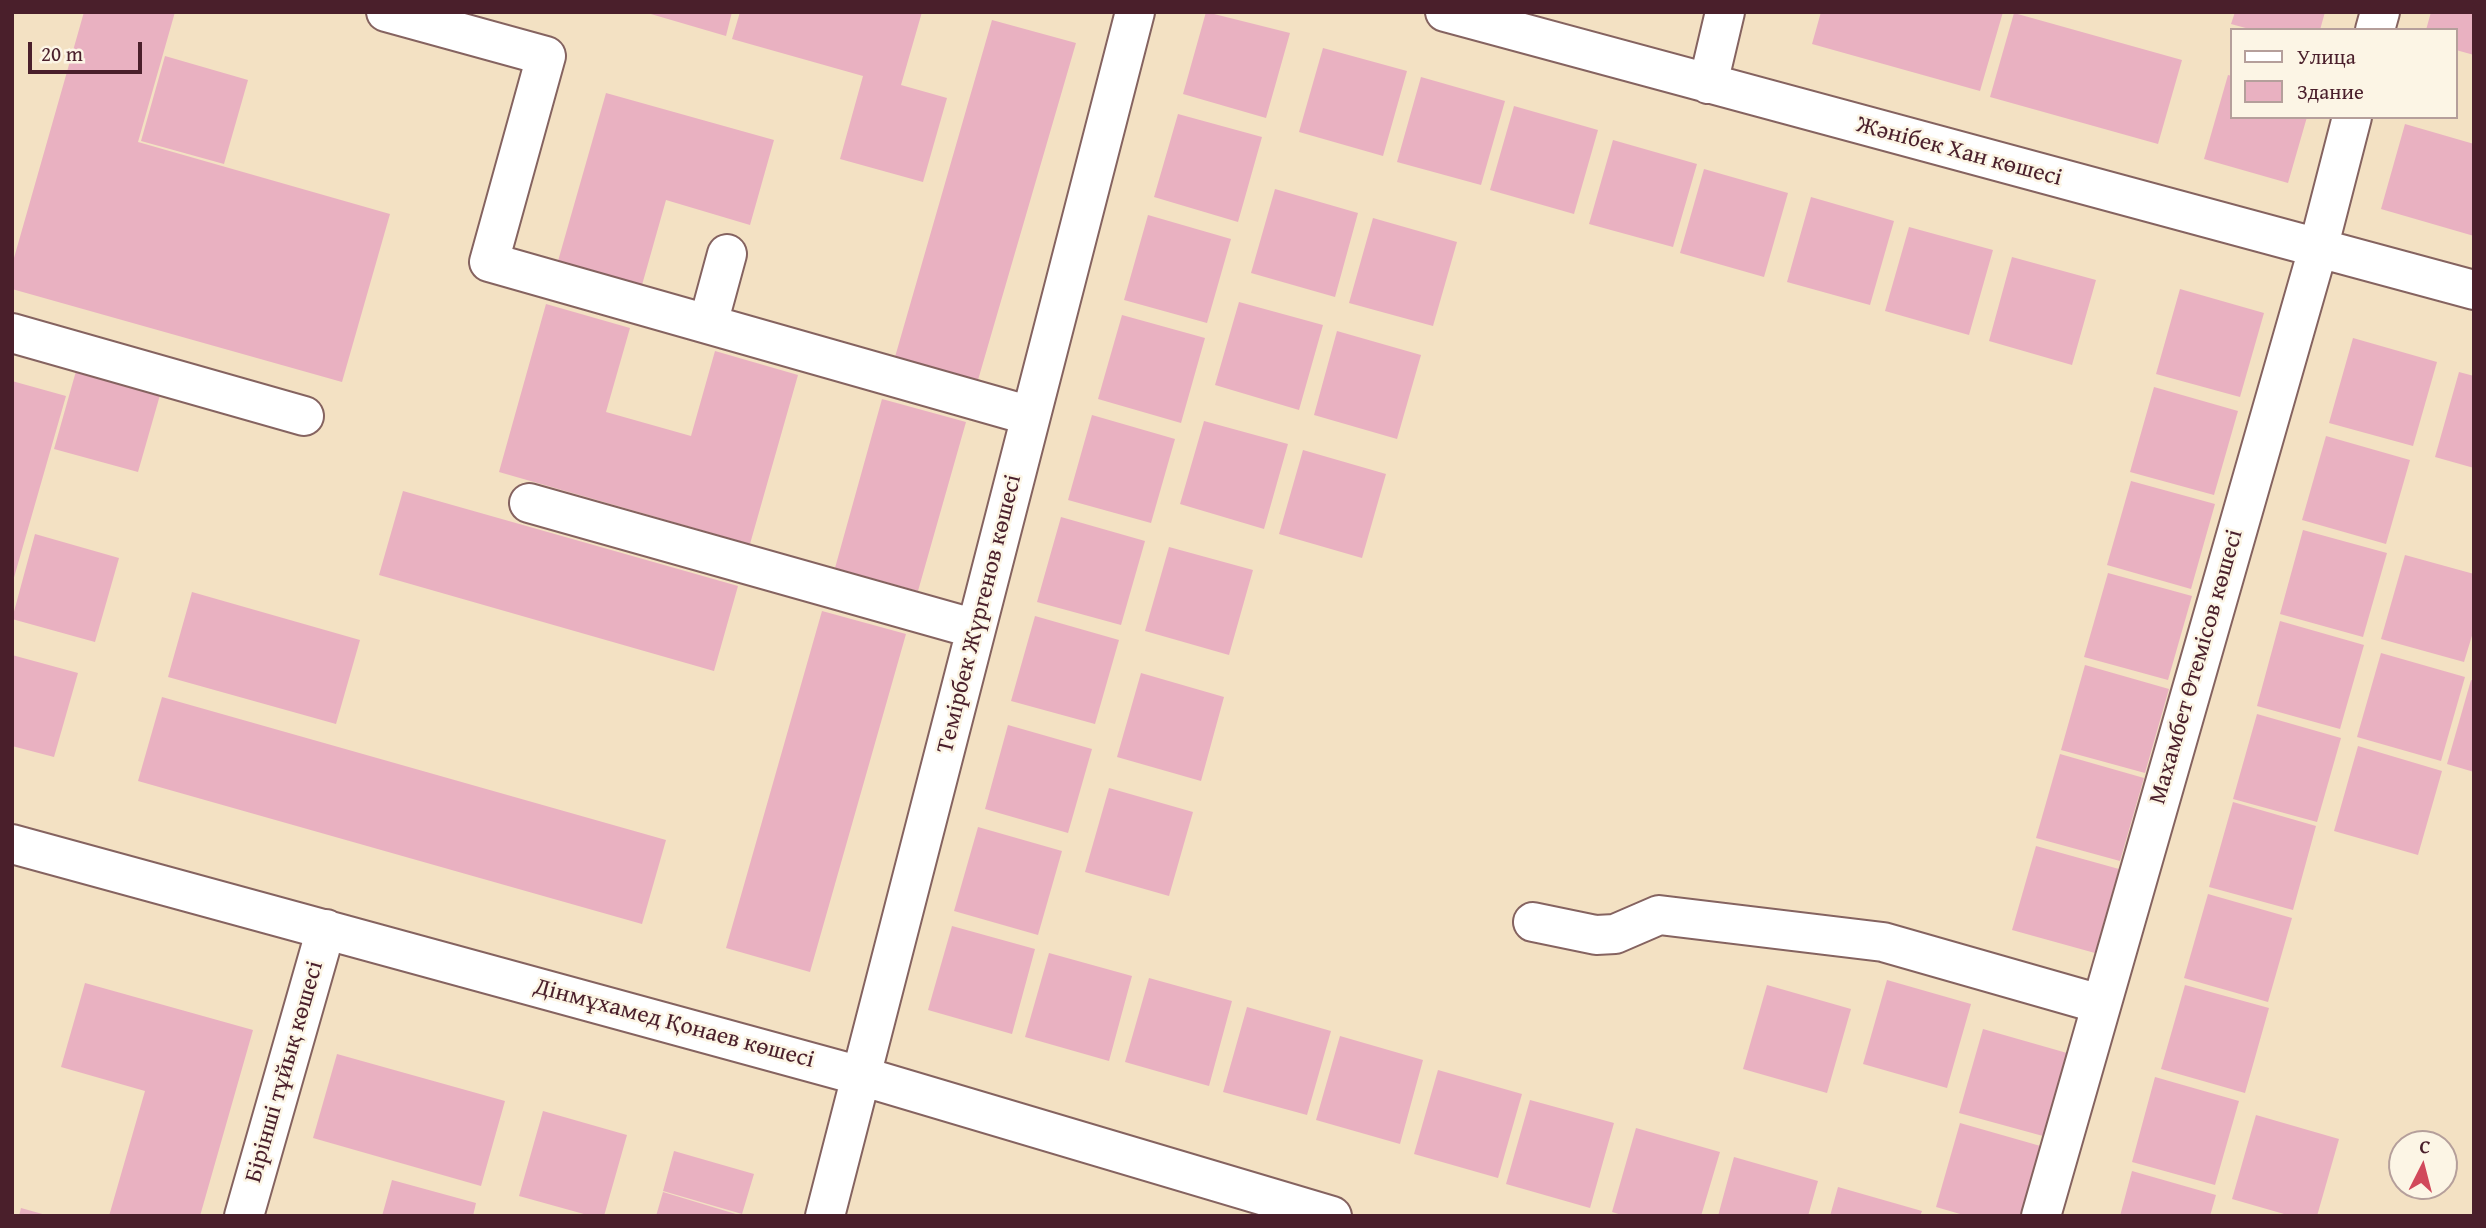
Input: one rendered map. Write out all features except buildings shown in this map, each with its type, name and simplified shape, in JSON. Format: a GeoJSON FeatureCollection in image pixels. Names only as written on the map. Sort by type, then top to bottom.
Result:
{"type":"FeatureCollection","features":[{"type":"Feature","properties":{"kind":"street"},"geometry":{"type":"LineString","coordinates":[[386,12],[546,56],[489,262],[1031,416]]}},
{"type":"Feature","properties":{"kind":"street","name":"Темірбек Жүргенов көшесі"},"geometry":{"type":"LineString","coordinates":[[825,1216],[1135,12]]}},
{"type":"Feature","properties":{"kind":"street","name":"Жәнібек Хан көшесі"},"geometry":{"type":"LineString","coordinates":[[1445,12],[2474,290]]}},
{"type":"Feature","properties":{"kind":"street"},"geometry":{"type":"LineString","coordinates":[[1708,84],[1725,12]]}},
{"type":"Feature","properties":{"kind":"street","name":"Махамбет Өтемісов көшесі"},"geometry":{"type":"LineString","coordinates":[[2041,1216],[2318,249],[2351,119]]}},
{"type":"Feature","properties":{"kind":"street"},"geometry":{"type":"LineString","coordinates":[[708,324],[727,254]]}},
{"type":"Feature","properties":{"kind":"street"},"geometry":{"type":"LineString","coordinates":[[12,332],[304,416]]}},
{"type":"Feature","properties":{"kind":"street"},"geometry":{"type":"LineString","coordinates":[[530,503],[976,629]]}},
{"type":"Feature","properties":{"kind":"street","name":"Дінмұхамед Қонаев көшесі"},"geometry":{"type":"LineString","coordinates":[[12,844],[861,1076],[1332,1216]]}},
{"type":"Feature","properties":{"kind":"street"},"geometry":{"type":"LineString","coordinates":[[1532,922],[1596,935],[1615,934],[1659,915],[1883,942],[2100,1004]]}},
{"type":"Feature","properties":{"kind":"street","name":"Бірінші тұйық көшесі"},"geometry":{"type":"LineString","coordinates":[[244,1216],[326,929]]}}]}
